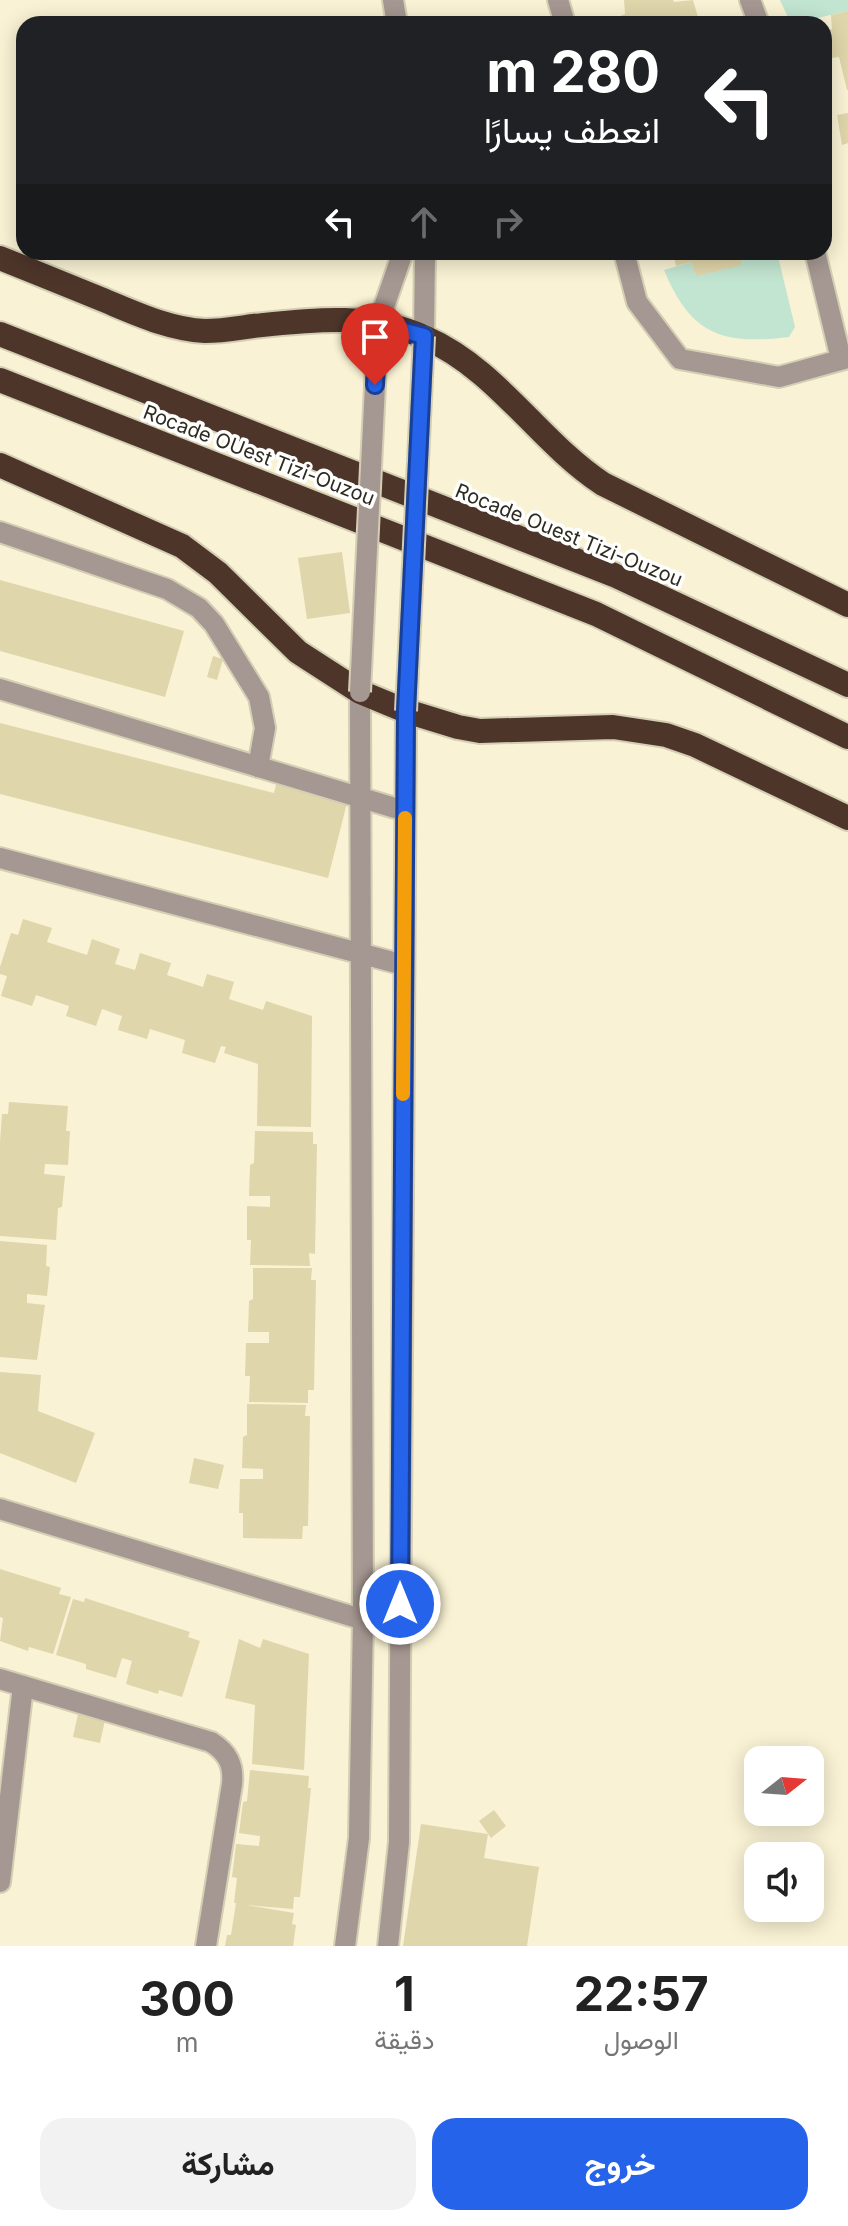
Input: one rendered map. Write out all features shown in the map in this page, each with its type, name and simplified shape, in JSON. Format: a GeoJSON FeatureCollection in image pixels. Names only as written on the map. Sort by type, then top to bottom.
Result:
{"type":"FeatureCollection","features":[{"type":"Feature","properties":{"kind":"highway"},"geometry":{"type":"LineString","coordinates":[[0,258],[151,319],[186,328],[207,331],[351,319],[424,336],[453,351],[476,368],[569,458],[603,484],[848,605]]}},
{"type":"Feature","properties":{"kind":"highway","name":"Rocade Ouest Tizi-Ouzou"},"geometry":{"type":"LineString","coordinates":[[0,334],[614,575],[848,685]]}},
{"type":"Feature","properties":{"kind":"highway","name":"Rocade OUest Tizi-Ouzou"},"geometry":{"type":"LineString","coordinates":[[0,380],[596,614],[848,737]]}},
{"type":"Feature","properties":{"kind":"highway"},"geometry":{"type":"LineString","coordinates":[[0,465],[182,546],[218,573],[298,652],[360,692],[406,711],[480,731],[613,727],[666,735],[695,745],[848,818]]}},
{"type":"Feature","properties":{"kind":"street"},"geometry":{"type":"LineString","coordinates":[[345,1946],[359,1838],[363,1620],[360,692],[378,324],[400,260]]}},
{"type":"Feature","properties":{"kind":"street"},"geometry":{"type":"LineString","coordinates":[[388,1946],[399,1842],[406,711],[425,260]]}},
{"type":"Feature","properties":{"kind":"street"},"geometry":{"type":"LineString","coordinates":[[626,260],[637,302],[680,359],[779,377],[845,358],[817,260]]}},
{"type":"Feature","properties":{"kind":"street"},"geometry":{"type":"LineString","coordinates":[[0,532],[167,589],[199,608],[214,624],[259,697],[265,728],[258,767]]}},
{"type":"Feature","properties":{"kind":"street"},"geometry":{"type":"LineString","coordinates":[[0,689],[405,811]]}},
{"type":"Feature","properties":{"kind":"street"},"geometry":{"type":"LineString","coordinates":[[0,858],[404,965]]}},
{"type":"Feature","properties":{"kind":"street"},"geometry":{"type":"LineString","coordinates":[[0,1509],[400,1631]]}},
{"type":"Feature","properties":{"kind":"street"},"geometry":{"type":"LineString","coordinates":[[0,1679],[211,1742],[228,1757],[232,1784],[206,1946]]}},
{"type":"Feature","properties":{"kind":"street"},"geometry":{"type":"LineString","coordinates":[[0,1882],[23,1686]]}},
{"type":"Feature","properties":{"kind":"green space"},"geometry":{"type":"Polygon","coordinates":[[[780,0],[848,0],[848,11],[826,16],[787,16],[780,0]]]}},
{"type":"Feature","properties":{"kind":"green space"},"geometry":{"type":"Polygon","coordinates":[[[723,260],[779,260],[795,327],[789,337],[766,339],[745,339],[712,331],[686,309],[664,270],[691,262],[696,275],[723,260]]]}},
{"type":"Feature","properties":{"kind":"building"},"geometry":{"type":"Polygon","coordinates":[[[624,0],[693,0],[698,16],[620,16],[625,14],[624,0]]]}},
{"type":"Feature","properties":{"kind":"building"},"geometry":{"type":"Polygon","coordinates":[[[848,11],[848,90],[839,57],[832,58],[831,15],[848,11]]]}},
{"type":"Feature","properties":{"kind":"building"},"geometry":{"type":"Polygon","coordinates":[[[848,113],[848,143],[842,145],[837,115],[848,113]]]}},
{"type":"Feature","properties":{"kind":"building"},"geometry":{"type":"Polygon","coordinates":[[[675,260],[740,260],[742,265],[696,276],[691,262],[676,266],[675,260]]]}},
{"type":"Feature","properties":{"kind":"building"},"geometry":{"type":"Polygon","coordinates":[[[342,552],[350,613],[307,619],[298,558],[342,552]]]}},
{"type":"Feature","properties":{"kind":"building"},"geometry":{"type":"Polygon","coordinates":[[[0,580],[184,631],[165,697],[0,651],[0,580]]]}},
{"type":"Feature","properties":{"kind":"building"},"geometry":{"type":"Polygon","coordinates":[[[213,656],[223,659],[217,680],[207,677],[213,656]]]}},
{"type":"Feature","properties":{"kind":"building"},"geometry":{"type":"Polygon","coordinates":[[[0,723],[274,793],[277,781],[348,799],[328,878],[0,794],[0,723]]]}},
{"type":"Feature","properties":{"kind":"building"},"geometry":{"type":"Polygon","coordinates":[[[23,919],[52,928],[47,942],[87,955],[92,939],[120,949],[115,964],[135,970],[140,953],[171,963],[167,975],[203,987],[207,974],[234,982],[229,999],[263,1010],[266,1001],[312,1016],[311,1127],[257,1126],[258,1064],[224,1053],[226,1047],[221,1046],[215,1063],[182,1053],[185,1040],[150,1029],[147,1039],[118,1030],[122,1016],[102,1009],[96,1026],[66,1016],[69,1006],[36,995],[32,1006],[1,996],[7,976],[0,974],[0,967],[11,933],[18,935],[23,919]]]}},
{"type":"Feature","properties":{"kind":"building"},"geometry":{"type":"Polygon","coordinates":[[[9,1102],[68,1106],[68,1165],[45,1164],[44,1174],[65,1176],[62,1207],[58,1208],[56,1240],[0,1236],[0,1142],[2,1114],[8,1114],[9,1102]]]}},
{"type":"Feature","properties":{"kind":"building"},"geometry":{"type":"Polygon","coordinates":[[[255,1131],[313,1132],[313,1144],[317,1144],[315,1254],[309,1253],[310,1266],[250,1265],[247,1206],[270,1207],[270,1196],[249,1196],[255,1131]]]}},
{"type":"Feature","properties":{"kind":"building"},"geometry":{"type":"Polygon","coordinates":[[[0,1241],[47,1245],[46,1266],[50,1267],[47,1296],[27,1294],[27,1303],[45,1305],[37,1360],[0,1357],[0,1241]]]}},
{"type":"Feature","properties":{"kind":"building"},"geometry":{"type":"Polygon","coordinates":[[[253,1268],[312,1268],[311,1280],[316,1280],[314,1390],[308,1390],[308,1403],[249,1402],[250,1376],[245,1376],[246,1343],[269,1343],[269,1332],[248,1332],[249,1301],[253,1299],[253,1268]]]}},
{"type":"Feature","properties":{"kind":"building"},"geometry":{"type":"Polygon","coordinates":[[[0,1372],[41,1375],[38,1411],[95,1433],[76,1483],[0,1453],[0,1372]]]}},
{"type":"Feature","properties":{"kind":"building"},"geometry":{"type":"Polygon","coordinates":[[[247,1404],[306,1405],[305,1416],[310,1416],[308,1526],[303,1526],[302,1539],[243,1538],[243,1513],[239,1513],[240,1479],[263,1479],[263,1469],[242,1468],[243,1437],[247,1435],[247,1404]]]}},
{"type":"Feature","properties":{"kind":"building"},"geometry":{"type":"Polygon","coordinates":[[[194,1458],[224,1465],[218,1489],[189,1483],[194,1458]]]}},
{"type":"Feature","properties":{"kind":"building"},"geometry":{"type":"Polygon","coordinates":[[[0,1569],[61,1588],[59,1594],[71,1597],[53,1654],[29,1647],[28,1651],[0,1641],[3,1618],[0,1617],[0,1569]]]}},
{"type":"Feature","properties":{"kind":"building"},"geometry":{"type":"Polygon","coordinates":[[[85,1598],[190,1632],[188,1637],[200,1641],[182,1697],[159,1690],[158,1694],[126,1684],[132,1661],[122,1658],[116,1678],[56,1655],[73,1599],[84,1602],[85,1598]]]}},
{"type":"Feature","properties":{"kind":"building"},"geometry":{"type":"Polygon","coordinates":[[[239,1639],[260,1648],[263,1639],[309,1654],[304,1770],[252,1764],[255,1705],[225,1698],[239,1639]]]}},
{"type":"Feature","properties":{"kind":"building"},"geometry":{"type":"Polygon","coordinates":[[[78,1714],[105,1720],[100,1743],[73,1737],[78,1714]]]}},
{"type":"Feature","properties":{"kind":"building"},"geometry":{"type":"Polygon","coordinates":[[[250,1770],[309,1776],[308,1788],[311,1788],[300,1897],[294,1897],[293,1909],[246,1905],[294,1913],[293,1946],[225,1946],[227,1935],[231,1935],[236,1903],[237,1878],[232,1877],[236,1844],[259,1846],[260,1836],[239,1833],[250,1770]]]}},
{"type":"Feature","properties":{"kind":"building"},"geometry":{"type":"Polygon","coordinates":[[[494,1810],[506,1826],[491,1838],[479,1821],[494,1810]]]}},
{"type":"Feature","properties":{"kind":"building"},"geometry":{"type":"Polygon","coordinates":[[[421,1824],[488,1834],[484,1858],[539,1867],[527,1946],[403,1946],[421,1824]]]}},
{"type":"Feature","properties":{"kind":"slow traffic"},"geometry":{"type":"LineString","coordinates":[[403,1094],[405,818]]}},
{"type":"Feature","properties":{"kind":"route"},"geometry":{"type":"LineString","coordinates":[[375,385],[378,324],[424,336],[406,711],[400,1604]]}}]}
